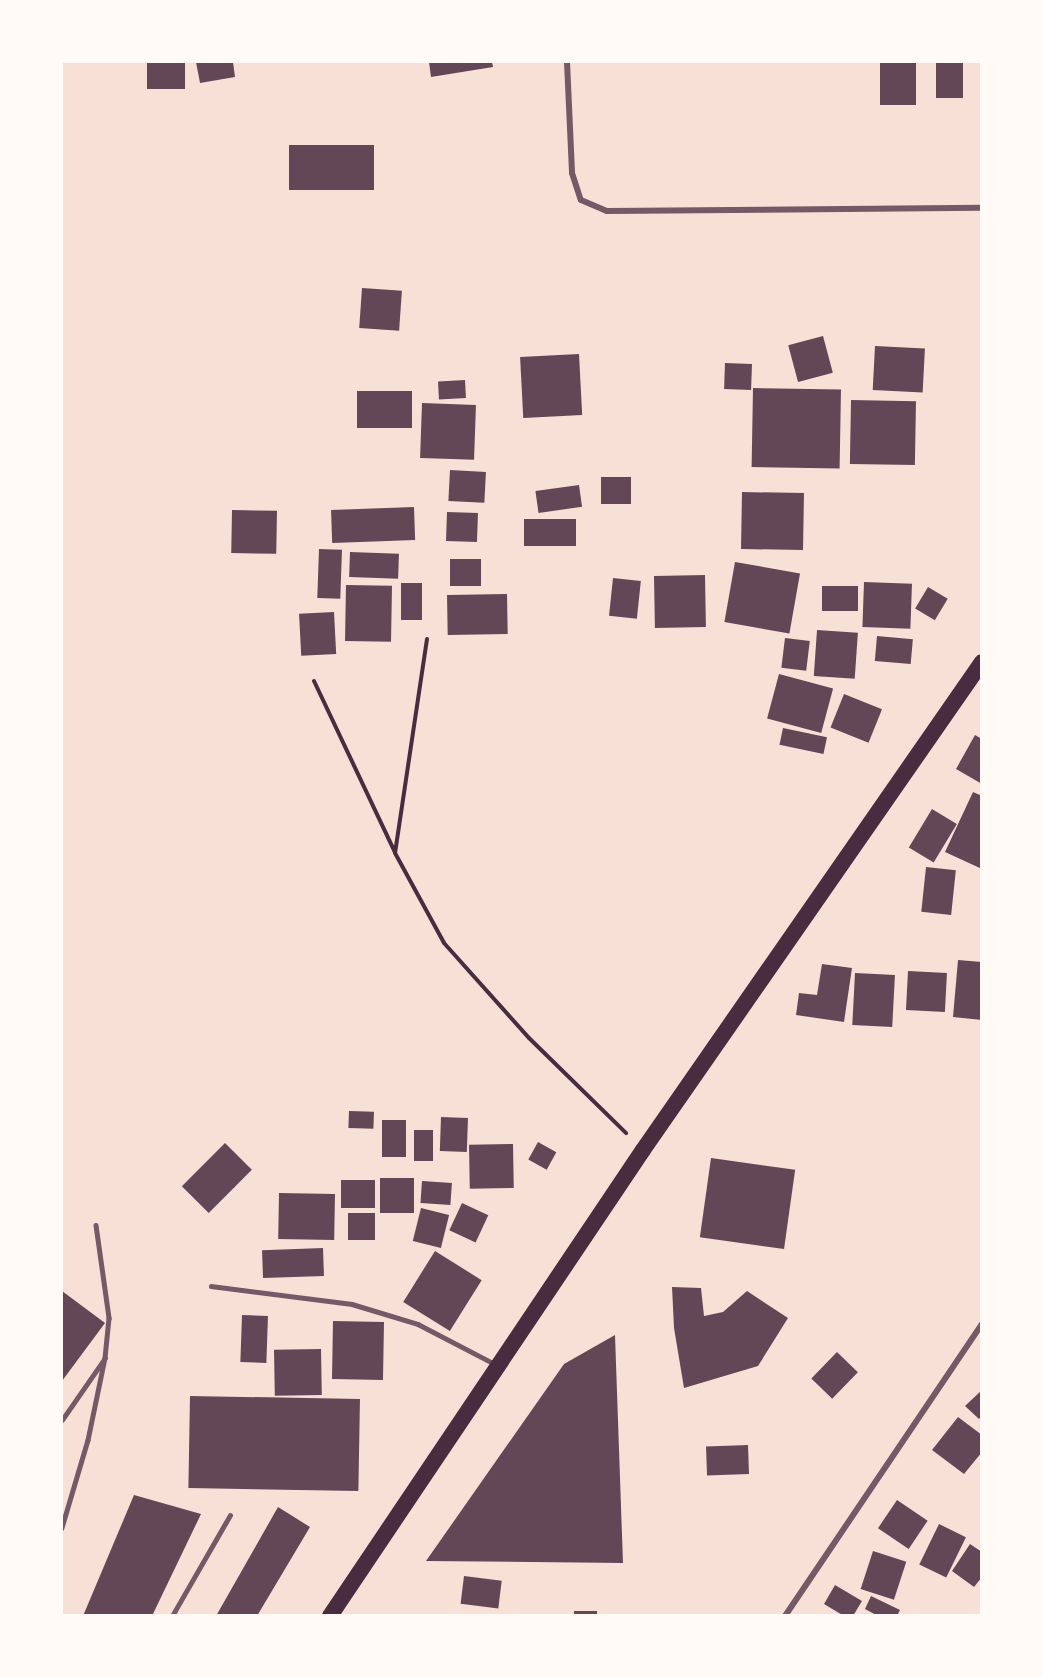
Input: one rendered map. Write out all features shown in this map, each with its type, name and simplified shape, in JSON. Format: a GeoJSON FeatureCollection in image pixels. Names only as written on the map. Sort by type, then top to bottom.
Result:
{"type":"FeatureCollection","features":[{"type":"Feature","properties":{"kind":"highway"},"geometry":{"type":"LineString","coordinates":[[330,1616],[643,1150],[981,663]]}},
{"type":"Feature","properties":{"kind":"street"},"geometry":{"type":"LineString","coordinates":[[567,62],[572,173],[581,200],[607,211],[981,208]]}},
{"type":"Feature","properties":{"kind":"street"},"geometry":{"type":"LineString","coordinates":[[785,1616],[981,1324]]}},
{"type":"Feature","properties":{"kind":"lane"},"geometry":{"type":"LineString","coordinates":[[62,1528],[88,1440],[105,1358],[108,1318],[96,1225]]}},
{"type":"Feature","properties":{"kind":"lane"},"geometry":{"type":"LineString","coordinates":[[211,1286],[352,1304],[418,1324],[497,1366]]}},
{"type":"Feature","properties":{"kind":"lane"},"geometry":{"type":"LineString","coordinates":[[62,1420],[105,1358]]}},
{"type":"Feature","properties":{"kind":"lane"},"geometry":{"type":"LineString","coordinates":[[172,1616],[230,1515]]}},
{"type":"Feature","properties":{"kind":"path"},"geometry":{"type":"LineString","coordinates":[[395,853],[428,639]]}},
{"type":"Feature","properties":{"kind":"path"},"geometry":{"type":"LineString","coordinates":[[314,681],[395,853],[444,943],[529,1038],[643,1150]]}},
{"type":"Feature","properties":{"kind":"building"},"geometry":{"type":"Polygon","coordinates":[[[147,62],[185,62],[185,89],[147,89],[147,62]]]}},
{"type":"Feature","properties":{"kind":"building"},"geometry":{"type":"Polygon","coordinates":[[[196,62],[233,62],[235,77],[200,83],[196,62]]]}},
{"type":"Feature","properties":{"kind":"building"},"geometry":{"type":"Polygon","coordinates":[[[429,62],[492,62],[493,67],[431,77],[429,62]]]}},
{"type":"Feature","properties":{"kind":"building"},"geometry":{"type":"Polygon","coordinates":[[[880,62],[916,62],[916,105],[880,105],[880,62]]]}},
{"type":"Feature","properties":{"kind":"building"},"geometry":{"type":"Polygon","coordinates":[[[936,62],[963,62],[963,98],[936,98],[936,62]]]}},
{"type":"Feature","properties":{"kind":"building"},"geometry":{"type":"Polygon","coordinates":[[[289,145],[374,145],[374,190],[289,190],[289,145]]]}},
{"type":"Feature","properties":{"kind":"building"},"geometry":{"type":"Polygon","coordinates":[[[362,288],[402,291],[399,331],[359,328],[362,288]]]}},
{"type":"Feature","properties":{"kind":"building"},"geometry":{"type":"Polygon","coordinates":[[[823,336],[833,373],[798,382],[788,345],[823,336]]]}},
{"type":"Feature","properties":{"kind":"building"},"geometry":{"type":"Polygon","coordinates":[[[875,346],[925,349],[923,393],[873,390],[875,346]]]}},
{"type":"Feature","properties":{"kind":"building"},"geometry":{"type":"Polygon","coordinates":[[[579,354],[582,415],[523,418],[520,357],[579,354]]]}},
{"type":"Feature","properties":{"kind":"building"},"geometry":{"type":"Polygon","coordinates":[[[725,363],[752,364],[751,390],[724,389],[725,363]]]}},
{"type":"Feature","properties":{"kind":"building"},"geometry":{"type":"Polygon","coordinates":[[[465,380],[466,398],[439,399],[438,381],[465,380]]]}},
{"type":"Feature","properties":{"kind":"building"},"geometry":{"type":"Polygon","coordinates":[[[753,388],[841,390],[840,469],[752,467],[753,388]]]}},
{"type":"Feature","properties":{"kind":"building"},"geometry":{"type":"Polygon","coordinates":[[[357,391],[412,391],[412,428],[357,428],[357,391]]]}},
{"type":"Feature","properties":{"kind":"building"},"geometry":{"type":"Polygon","coordinates":[[[851,400],[916,401],[915,465],[850,464],[851,400]]]}},
{"type":"Feature","properties":{"kind":"building"},"geometry":{"type":"Polygon","coordinates":[[[422,403],[476,405],[474,460],[420,458],[422,403]]]}},
{"type":"Feature","properties":{"kind":"building"},"geometry":{"type":"Polygon","coordinates":[[[450,470],[486,472],[484,503],[448,501],[450,470]]]}},
{"type":"Feature","properties":{"kind":"building"},"geometry":{"type":"Polygon","coordinates":[[[601,477],[631,477],[631,504],[601,504],[601,477]]]}},
{"type":"Feature","properties":{"kind":"building"},"geometry":{"type":"Polygon","coordinates":[[[579,485],[582,507],[538,513],[535,491],[579,485]]]}},
{"type":"Feature","properties":{"kind":"building"},"geometry":{"type":"Polygon","coordinates":[[[742,492],[804,493],[803,550],[741,549],[742,492]]]}},
{"type":"Feature","properties":{"kind":"building"},"geometry":{"type":"Polygon","coordinates":[[[414,507],[415,540],[332,543],[331,510],[414,507]]]}},
{"type":"Feature","properties":{"kind":"building"},"geometry":{"type":"Polygon","coordinates":[[[232,510],[277,511],[276,554],[231,553],[232,510]]]}},
{"type":"Feature","properties":{"kind":"building"},"geometry":{"type":"Polygon","coordinates":[[[447,512],[478,513],[477,542],[446,541],[447,512]]]}},
{"type":"Feature","properties":{"kind":"building"},"geometry":{"type":"Polygon","coordinates":[[[524,519],[576,519],[576,546],[524,546],[524,519]]]}},
{"type":"Feature","properties":{"kind":"building"},"geometry":{"type":"Polygon","coordinates":[[[319,549],[342,550],[340,599],[317,598],[319,549]]]}},
{"type":"Feature","properties":{"kind":"building"},"geometry":{"type":"Polygon","coordinates":[[[350,552],[399,554],[398,579],[349,577],[350,552]]]}},
{"type":"Feature","properties":{"kind":"building"},"geometry":{"type":"Polygon","coordinates":[[[450,559],[481,559],[481,586],[450,586],[450,559]]]}},
{"type":"Feature","properties":{"kind":"building"},"geometry":{"type":"Polygon","coordinates":[[[735,562],[800,573],[789,634],[724,622],[735,562]]]}},
{"type":"Feature","properties":{"kind":"building"},"geometry":{"type":"Polygon","coordinates":[[[705,575],[706,627],[655,628],[654,576],[705,575]]]}},
{"type":"Feature","properties":{"kind":"building"},"geometry":{"type":"Polygon","coordinates":[[[613,578],[641,581],[637,619],[609,616],[613,578]]]}},
{"type":"Feature","properties":{"kind":"building"},"geometry":{"type":"Polygon","coordinates":[[[864,582],[912,584],[910,629],[862,627],[864,582]]]}},
{"type":"Feature","properties":{"kind":"building"},"geometry":{"type":"Polygon","coordinates":[[[401,583],[422,583],[422,620],[401,620],[401,583]]]}},
{"type":"Feature","properties":{"kind":"building"},"geometry":{"type":"Polygon","coordinates":[[[346,585],[392,586],[391,642],[345,641],[346,585]]]}},
{"type":"Feature","properties":{"kind":"building"},"geometry":{"type":"Polygon","coordinates":[[[822,586],[858,586],[858,611],[822,611],[822,586]]]}},
{"type":"Feature","properties":{"kind":"building"},"geometry":{"type":"Polygon","coordinates":[[[928,587],[948,599],[935,620],[915,608],[928,587]]]}},
{"type":"Feature","properties":{"kind":"building"},"geometry":{"type":"Polygon","coordinates":[[[507,594],[508,634],[448,635],[447,595],[507,594]]]}},
{"type":"Feature","properties":{"kind":"building"},"geometry":{"type":"Polygon","coordinates":[[[334,612],[336,654],[301,656],[299,614],[334,612]]]}},
{"type":"Feature","properties":{"kind":"building"},"geometry":{"type":"Polygon","coordinates":[[[817,630],[858,633],[855,679],[814,676],[817,630]]]}},
{"type":"Feature","properties":{"kind":"building"},"geometry":{"type":"Polygon","coordinates":[[[877,636],[913,639],[911,664],[875,661],[877,636]]]}},
{"type":"Feature","properties":{"kind":"building"},"geometry":{"type":"Polygon","coordinates":[[[785,638],[810,641],[806,671],[781,668],[785,638]]]}},
{"type":"Feature","properties":{"kind":"building"},"geometry":{"type":"Polygon","coordinates":[[[779,674],[833,688],[821,733],[767,718],[779,674]]]}},
{"type":"Feature","properties":{"kind":"building"},"geometry":{"type":"Polygon","coordinates":[[[844,694],[882,709],[869,743],[831,727],[844,694]]]}},
{"type":"Feature","properties":{"kind":"building"},"geometry":{"type":"Polygon","coordinates":[[[783,728],[827,737],[823,754],[779,745],[783,728]]]}},
{"type":"Feature","properties":{"kind":"building"},"geometry":{"type":"Polygon","coordinates":[[[975,735],[982,739],[982,784],[956,769],[975,735]]]}},
{"type":"Feature","properties":{"kind":"building"},"geometry":{"type":"Polygon","coordinates":[[[973,792],[982,796],[982,869],[945,852],[973,792]]]}},
{"type":"Feature","properties":{"kind":"building"},"geometry":{"type":"Polygon","coordinates":[[[932,809],[957,824],[934,863],[909,848],[932,809]]]}},
{"type":"Feature","properties":{"kind":"building"},"geometry":{"type":"Polygon","coordinates":[[[926,867],[956,870],[951,915],[921,912],[926,867]]]}},
{"type":"Feature","properties":{"kind":"building"},"geometry":{"type":"Polygon","coordinates":[[[958,960],[982,962],[982,1020],[953,1017],[958,960]]]}},
{"type":"Feature","properties":{"kind":"building"},"geometry":{"type":"Polygon","coordinates":[[[822,964],[852,968],[844,1022],[796,1015],[799,993],[817,995],[822,964]]]}},
{"type":"Feature","properties":{"kind":"building"},"geometry":{"type":"Polygon","coordinates":[[[908,971],[947,973],[945,1012],[906,1010],[908,971]]]}},
{"type":"Feature","properties":{"kind":"building"},"geometry":{"type":"Polygon","coordinates":[[[855,973],[895,975],[892,1027],[852,1025],[855,973]]]}},
{"type":"Feature","properties":{"kind":"building"},"geometry":{"type":"Polygon","coordinates":[[[349,1111],[374,1112],[373,1129],[348,1128],[349,1111]]]}},
{"type":"Feature","properties":{"kind":"building"},"geometry":{"type":"Polygon","coordinates":[[[441,1117],[468,1118],[467,1152],[440,1151],[441,1117]]]}},
{"type":"Feature","properties":{"kind":"building"},"geometry":{"type":"Polygon","coordinates":[[[382,1120],[406,1120],[406,1157],[382,1157],[382,1120]]]}},
{"type":"Feature","properties":{"kind":"building"},"geometry":{"type":"Polygon","coordinates":[[[414,1130],[433,1130],[433,1161],[414,1161],[414,1130]]]}},
{"type":"Feature","properties":{"kind":"building"},"geometry":{"type":"Polygon","coordinates":[[[538,1142],[556,1152],[547,1170],[528,1159],[538,1142]]]}},
{"type":"Feature","properties":{"kind":"building"},"geometry":{"type":"Polygon","coordinates":[[[225,1143],[252,1170],[209,1213],[182,1186],[225,1143]]]}},
{"type":"Feature","properties":{"kind":"building"},"geometry":{"type":"Polygon","coordinates":[[[513,1144],[514,1188],[470,1189],[469,1145],[513,1144]]]}},
{"type":"Feature","properties":{"kind":"building"},"geometry":{"type":"Polygon","coordinates":[[[711,1158],[795,1170],[784,1249],[700,1237],[711,1158]]]}},
{"type":"Feature","properties":{"kind":"building"},"geometry":{"type":"Polygon","coordinates":[[[380,1178],[414,1178],[414,1213],[380,1213],[380,1178]]]}},
{"type":"Feature","properties":{"kind":"building"},"geometry":{"type":"Polygon","coordinates":[[[341,1180],[375,1180],[375,1208],[341,1208],[341,1180]]]}},
{"type":"Feature","properties":{"kind":"building"},"geometry":{"type":"Polygon","coordinates":[[[422,1181],[452,1183],[450,1205],[420,1203],[422,1181]]]}},
{"type":"Feature","properties":{"kind":"building"},"geometry":{"type":"Polygon","coordinates":[[[279,1193],[335,1194],[334,1240],[278,1239],[279,1193]]]}},
{"type":"Feature","properties":{"kind":"building"},"geometry":{"type":"Polygon","coordinates":[[[462,1203],[488,1215],[476,1242],[449,1230],[462,1203]]]}},
{"type":"Feature","properties":{"kind":"building"},"geometry":{"type":"Polygon","coordinates":[[[421,1208],[449,1215],[441,1248],[413,1241],[421,1208]]]}},
{"type":"Feature","properties":{"kind":"building"},"geometry":{"type":"Polygon","coordinates":[[[348,1213],[375,1213],[375,1240],[348,1240],[348,1213]]]}},
{"type":"Feature","properties":{"kind":"building"},"geometry":{"type":"Polygon","coordinates":[[[323,1248],[324,1276],[263,1278],[262,1250],[323,1248]]]}},
{"type":"Feature","properties":{"kind":"building"},"geometry":{"type":"Polygon","coordinates":[[[435,1251],[482,1280],[450,1331],[403,1302],[435,1251]]]}},
{"type":"Feature","properties":{"kind":"building"},"geometry":{"type":"Polygon","coordinates":[[[672,1287],[701,1288],[704,1316],[723,1312],[747,1291],[788,1318],[758,1366],[684,1388],[674,1328],[672,1287]]]}},
{"type":"Feature","properties":{"kind":"building"},"geometry":{"type":"Polygon","coordinates":[[[62,1291],[105,1323],[62,1381],[62,1291]]]}},
{"type":"Feature","properties":{"kind":"building"},"geometry":{"type":"Polygon","coordinates":[[[242,1315],[268,1316],[266,1363],[240,1362],[242,1315]]]}},
{"type":"Feature","properties":{"kind":"building"},"geometry":{"type":"Polygon","coordinates":[[[333,1321],[384,1322],[383,1380],[332,1379],[333,1321]]]}},
{"type":"Feature","properties":{"kind":"building"},"geometry":{"type":"Polygon","coordinates":[[[615,1335],[623,1563],[426,1561],[564,1364],[615,1335]]]}},
{"type":"Feature","properties":{"kind":"building"},"geometry":{"type":"Polygon","coordinates":[[[321,1349],[322,1395],[275,1396],[274,1350],[321,1349]]]}},
{"type":"Feature","properties":{"kind":"building"},"geometry":{"type":"Polygon","coordinates":[[[837,1352],[858,1372],[832,1399],[811,1379],[837,1352]]]}},
{"type":"Feature","properties":{"kind":"building"},"geometry":{"type":"Polygon","coordinates":[[[982,1390],[982,1416],[979,1419],[965,1406],[982,1390]]]}},
{"type":"Feature","properties":{"kind":"building"},"geometry":{"type":"Polygon","coordinates":[[[190,1396],[360,1399],[358,1491],[188,1488],[190,1396]]]}},
{"type":"Feature","properties":{"kind":"building"},"geometry":{"type":"Polygon","coordinates":[[[958,1417],[982,1435],[982,1452],[964,1474],[932,1450],[958,1417]]]}},
{"type":"Feature","properties":{"kind":"building"},"geometry":{"type":"Polygon","coordinates":[[[748,1445],[749,1474],[707,1475],[706,1446],[748,1445]]]}},
{"type":"Feature","properties":{"kind":"building"},"geometry":{"type":"Polygon","coordinates":[[[134,1495],[201,1514],[152,1616],[83,1616],[134,1495]]]}},
{"type":"Feature","properties":{"kind":"building"},"geometry":{"type":"Polygon","coordinates":[[[897,1500],[928,1521],[909,1549],[878,1528],[897,1500]]]}},
{"type":"Feature","properties":{"kind":"building"},"geometry":{"type":"Polygon","coordinates":[[[278,1507],[310,1527],[257,1616],[216,1616],[278,1507]]]}},
{"type":"Feature","properties":{"kind":"building"},"geometry":{"type":"Polygon","coordinates":[[[939,1524],[966,1537],[946,1578],[919,1564],[939,1524]]]}},
{"type":"Feature","properties":{"kind":"building"},"geometry":{"type":"Polygon","coordinates":[[[970,1544],[982,1552],[982,1577],[974,1587],[952,1571],[970,1544]]]}},
{"type":"Feature","properties":{"kind":"building"},"geometry":{"type":"Polygon","coordinates":[[[873,1551],[906,1562],[894,1600],[861,1589],[873,1551]]]}},
{"type":"Feature","properties":{"kind":"building"},"geometry":{"type":"Polygon","coordinates":[[[464,1576],[502,1581],[498,1608],[461,1604],[464,1576]]]}},
{"type":"Feature","properties":{"kind":"building"},"geometry":{"type":"Polygon","coordinates":[[[835,1585],[862,1601],[853,1616],[844,1616],[824,1604],[835,1585]]]}},
{"type":"Feature","properties":{"kind":"building"},"geometry":{"type":"Polygon","coordinates":[[[871,1596],[900,1610],[897,1616],[878,1616],[865,1609],[871,1596]]]}},
{"type":"Feature","properties":{"kind":"building"},"geometry":{"type":"Polygon","coordinates":[[[574,1611],[597,1611],[597,1616],[574,1616],[574,1611]]]}}]}
